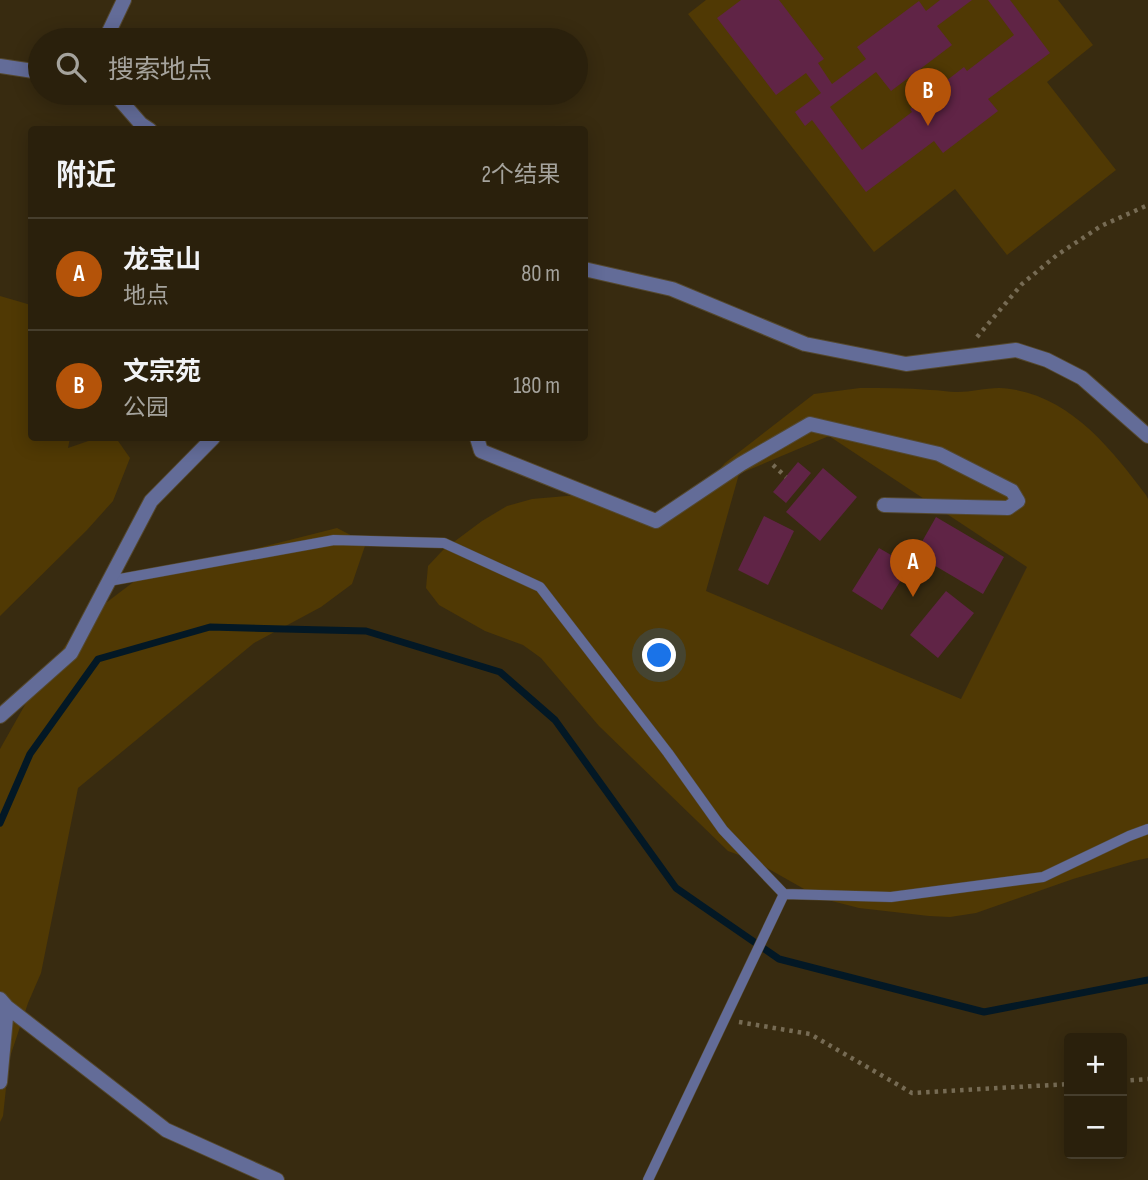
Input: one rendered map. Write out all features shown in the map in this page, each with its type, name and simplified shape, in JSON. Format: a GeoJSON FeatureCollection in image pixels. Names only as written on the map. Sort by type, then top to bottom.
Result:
{"type":"FeatureCollection","features":[{"type":"Feature","properties":{"kind":"street"},"geometry":{"type":"LineString","coordinates":[[111,28],[124,0]]}},
{"type":"Feature","properties":{"kind":"street"},"geometry":{"type":"LineString","coordinates":[[0,66],[28,70]]}},
{"type":"Feature","properties":{"kind":"street"},"geometry":{"type":"LineString","coordinates":[[124,105],[144,126]]}},
{"type":"Feature","properties":{"kind":"street"},"geometry":{"type":"LineString","coordinates":[[588,270],[672,289],[805,344],[906,364],[1016,350],[1048,360],[1082,378],[1148,436]]}},
{"type":"Feature","properties":{"kind":"street"},"geometry":{"type":"LineString","coordinates":[[478,441],[481,450],[656,521],[741,464],[810,424],[939,454],[1012,491],[1018,501],[1007,508],[884,505]]}},
{"type":"Feature","properties":{"kind":"street"},"geometry":{"type":"LineString","coordinates":[[0,716],[71,653],[151,501],[210,441]]}},
{"type":"Feature","properties":{"kind":"street"},"geometry":{"type":"LineString","coordinates":[[0,1082],[3,1003]]}},
{"type":"Feature","properties":{"kind":"street"},"geometry":{"type":"LineString","coordinates":[[3,1003],[166,1130],[277,1180]]}},
{"type":"Feature","properties":{"kind":"lane"},"geometry":{"type":"LineString","coordinates":[[109,581],[334,540],[444,543],[528,581],[540,587],[668,753],[723,830],[784,894],[891,897],[1042,877],[1148,829]]}},
{"type":"Feature","properties":{"kind":"lane"},"geometry":{"type":"LineString","coordinates":[[648,1180],[784,894]]}},
{"type":"Feature","properties":{"kind":"path"},"geometry":{"type":"LineString","coordinates":[[960,357],[1022,284],[1057,255],[1101,226],[1148,205]]}},
{"type":"Feature","properties":{"kind":"path"},"geometry":{"type":"LineString","coordinates":[[724,1019],[810,1034],[912,1093],[1064,1084]]}},
{"type":"Feature","properties":{"kind":"path"},"geometry":{"type":"LineString","coordinates":[[1127,1081],[1148,1079]]}},
{"type":"Feature","properties":{"kind":"shaded area"},"geometry":{"type":"Polygon","coordinates":[[[706,0],[1058,0],[1093,45],[1047,82],[1116,170],[1007,255],[955,189],[874,252],[688,14],[706,0]]]}},
{"type":"Feature","properties":{"kind":"shaded area"},"geometry":{"type":"Polygon","coordinates":[[[0,296],[28,304],[28,441],[69,441],[68,448],[88,441],[118,441],[130,458],[113,501],[0,616],[0,296]]]}},
{"type":"Feature","properties":{"kind":"shaded area"},"geometry":{"type":"Polygon","coordinates":[[[860,388],[957,392],[999,388],[1023,391],[1045,399],[1084,425],[1117,458],[1146,495],[1148,858],[1073,879],[976,913],[950,917],[859,908],[820,898],[767,868],[728,851],[599,726],[541,658],[523,645],[485,631],[439,605],[426,588],[428,566],[443,550],[507,506],[532,499],[578,495],[652,523],[711,479],[725,463],[814,394],[860,388]],[[829,436],[739,474],[706,591],[961,699],[1027,567],[829,436]]]}},
{"type":"Feature","properties":{"kind":"shaded area"},"geometry":{"type":"Polygon","coordinates":[[[337,528],[366,543],[352,584],[321,607],[254,643],[78,788],[41,973],[9,1060],[3,1116],[0,1122],[0,749],[26,703],[82,621],[144,574],[337,528]]]}},
{"type":"Feature","properties":{"kind":"building"},"geometry":{"type":"Polygon","coordinates":[[[741,0],[779,0],[824,59],[818,63],[832,84],[866,59],[857,47],[919,1],[926,11],[940,0],[972,0],[937,26],[952,45],[891,91],[876,72],[830,107],[862,150],[964,67],[967,71],[1014,35],[988,0],[1010,0],[1050,53],[988,99],[998,111],[943,153],[934,141],[866,192],[812,120],[805,126],[795,112],[821,93],[806,73],[776,95],[717,18],[741,0]]]}},
{"type":"Feature","properties":{"kind":"building"},"geometry":{"type":"Polygon","coordinates":[[[798,462],[811,473],[786,503],[773,492],[798,462]]]}},
{"type":"Feature","properties":{"kind":"building"},"geometry":{"type":"Polygon","coordinates":[[[823,468],[857,497],[820,541],[786,512],[823,468]]]}},
{"type":"Feature","properties":{"kind":"building"},"geometry":{"type":"Polygon","coordinates":[[[764,516],[794,531],[768,585],[738,570],[764,516]]]}},
{"type":"Feature","properties":{"kind":"building"},"geometry":{"type":"Polygon","coordinates":[[[936,517],[1004,557],[983,594],[915,554],[936,517]]]}},
{"type":"Feature","properties":{"kind":"building"},"geometry":{"type":"Polygon","coordinates":[[[879,548],[910,566],[882,610],[852,591],[879,548]]]}},
{"type":"Feature","properties":{"kind":"building"},"geometry":{"type":"Polygon","coordinates":[[[946,591],[974,613],[938,658],[910,635],[946,591]]]}},
{"type":"Feature","properties":{"kind":"waterway"},"geometry":{"type":"LineString","coordinates":[[0,823],[30,754],[98,659],[210,627],[366,631],[500,672],[555,720],[676,888],[779,959],[984,1012],[1148,980]]}},
{"type":"Feature","properties":{"kind":"place","name":"文宗苑"},"geometry":{"type":"Point","coordinates":[928,126]}},
{"type":"Feature","properties":{"kind":"place","name":"龙宝山"},"geometry":{"type":"Point","coordinates":[913,597]}}]}
